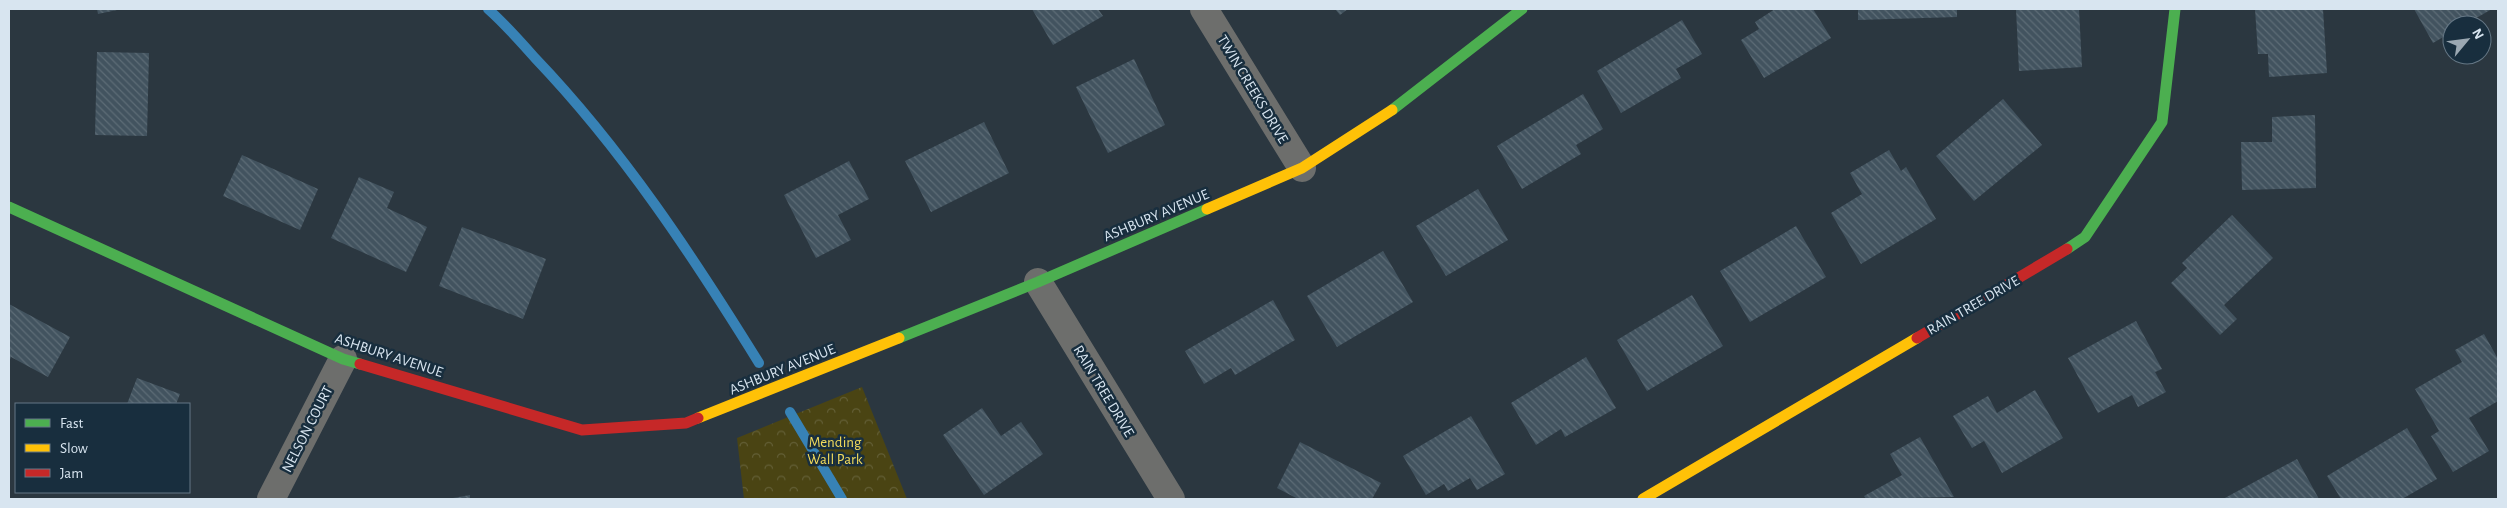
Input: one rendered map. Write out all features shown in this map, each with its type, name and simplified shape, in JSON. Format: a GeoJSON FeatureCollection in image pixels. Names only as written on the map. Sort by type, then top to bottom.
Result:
{"type":"FeatureCollection","features":[{"type":"Feature","properties":{"kind":"street","name":"TWIN CREEKS DRIVE"},"geometry":{"type":"LineString","coordinates":[[1204,9],[1302,168]]}},
{"type":"Feature","properties":{"kind":"street","name":"ASHBURY AVENUE"},"geometry":{"type":"LineString","coordinates":[[9,207],[343,359],[582,430],[686,423],[1038,282],[1302,168],[1376,122],[1522,9]]}},
{"type":"Feature","properties":{"kind":"street","name":"RAIN TREE DRIVE"},"geometry":{"type":"LineString","coordinates":[[1643,499],[2046,263],[2086,237],[2162,122],[2175,9]]}},
{"type":"Feature","properties":{"kind":"street","name":"RAIN TREE DRIVE"},"geometry":{"type":"LineString","coordinates":[[1038,282],[1171,499]]}},
{"type":"Feature","properties":{"kind":"street","name":"NELSON COURT"},"geometry":{"type":"LineString","coordinates":[[271,499],[343,359]]}},
{"type":"Feature","properties":{"kind":"green space","name":"Mending Wall Park"},"geometry":{"type":"Polygon","coordinates":[[[862,387],[907,499],[744,499],[737,438],[862,387]]]}},
{"type":"Feature","properties":{"kind":"building"},"geometry":{"type":"Polygon","coordinates":[[[97,9],[117,9],[117,10],[98,14],[97,9]]]}},
{"type":"Feature","properties":{"kind":"building"},"geometry":{"type":"Polygon","coordinates":[[[1032,9],[1098,9],[1103,16],[1053,45],[1032,9]]]}},
{"type":"Feature","properties":{"kind":"building"},"geometry":{"type":"Polygon","coordinates":[[[1335,9],[1348,9],[1340,15],[1335,9]]]}},
{"type":"Feature","properties":{"kind":"building"},"geometry":{"type":"Polygon","coordinates":[[[1775,9],[1813,9],[1831,38],[1764,78],[1741,40],[1759,29],[1755,22],[1775,9]]]}},
{"type":"Feature","properties":{"kind":"building"},"geometry":{"type":"Polygon","coordinates":[[[1858,9],[1957,9],[1957,17],[1858,20],[1858,9]]]}},
{"type":"Feature","properties":{"kind":"building"},"geometry":{"type":"Polygon","coordinates":[[[2016,9],[2079,9],[2082,67],[2019,71],[2016,9]]]}},
{"type":"Feature","properties":{"kind":"building"},"geometry":{"type":"Polygon","coordinates":[[[2255,9],[2323,9],[2327,73],[2269,77],[2268,54],[2258,54],[2255,9]]]}},
{"type":"Feature","properties":{"kind":"building"},"geometry":{"type":"Polygon","coordinates":[[[2414,9],[2492,9],[2482,15],[2442,15],[2442,38],[2433,43],[2414,9]]]}},
{"type":"Feature","properties":{"kind":"building"},"geometry":{"type":"Polygon","coordinates":[[[1682,20],[1702,54],[1676,69],[1681,78],[1621,113],[1597,71],[1682,20]]]}},
{"type":"Feature","properties":{"kind":"building"},"geometry":{"type":"Polygon","coordinates":[[[97,52],[149,53],[147,136],[95,135],[97,52]]]}},
{"type":"Feature","properties":{"kind":"building"},"geometry":{"type":"Polygon","coordinates":[[[1134,59],[1165,125],[1108,153],[1076,87],[1134,59]]]}},
{"type":"Feature","properties":{"kind":"building"},"geometry":{"type":"Polygon","coordinates":[[[1583,94],[1603,129],[1576,145],[1581,154],[1522,189],[1497,146],[1583,94]]]}},
{"type":"Feature","properties":{"kind":"building"},"geometry":{"type":"Polygon","coordinates":[[[2003,99],[2042,145],[1974,201],[1936,156],[2003,99]]]}},
{"type":"Feature","properties":{"kind":"building"},"geometry":{"type":"Polygon","coordinates":[[[2315,115],[2316,188],[2242,190],[2241,142],[2272,142],[2272,117],[2315,115]]]}},
{"type":"Feature","properties":{"kind":"building"},"geometry":{"type":"Polygon","coordinates":[[[984,122],[1009,173],[931,212],[905,161],[984,122]]]}},
{"type":"Feature","properties":{"kind":"building"},"geometry":{"type":"Polygon","coordinates":[[[1889,150],[1901,171],[1906,167],[1936,219],[1861,264],[1831,213],[1862,194],[1850,173],[1889,150]]]}},
{"type":"Feature","properties":{"kind":"building"},"geometry":{"type":"Polygon","coordinates":[[[242,155],[318,189],[300,230],[223,196],[242,155]]]}},
{"type":"Feature","properties":{"kind":"building"},"geometry":{"type":"Polygon","coordinates":[[[849,161],[869,199],[838,215],[851,240],[816,258],[784,195],[849,161]]]}},
{"type":"Feature","properties":{"kind":"building"},"geometry":{"type":"Polygon","coordinates":[[[359,177],[394,192],[387,208],[427,227],[406,272],[331,238],[359,177]]]}},
{"type":"Feature","properties":{"kind":"building"},"geometry":{"type":"Polygon","coordinates":[[[1478,189],[1508,240],[1446,276],[1416,226],[1478,189]]]}},
{"type":"Feature","properties":{"kind":"building"},"geometry":{"type":"Polygon","coordinates":[[[2232,215],[2273,258],[2224,305],[2237,319],[2220,335],[2171,283],[2187,268],[2182,263],[2232,215]]]}},
{"type":"Feature","properties":{"kind":"building"},"geometry":{"type":"Polygon","coordinates":[[[1796,226],[1826,277],[1750,322],[1720,271],[1796,226]]]}},
{"type":"Feature","properties":{"kind":"building"},"geometry":{"type":"Polygon","coordinates":[[[462,227],[546,259],[523,319],[439,286],[462,227]]]}},
{"type":"Feature","properties":{"kind":"building"},"geometry":{"type":"Polygon","coordinates":[[[1383,251],[1413,302],[1337,347],[1307,296],[1383,251]]]}},
{"type":"Feature","properties":{"kind":"building"},"geometry":{"type":"Polygon","coordinates":[[[1692,295],[1723,346],[1647,391],[1617,340],[1692,295]]]}},
{"type":"Feature","properties":{"kind":"building"},"geometry":{"type":"Polygon","coordinates":[[[1273,300],[1295,340],[1235,375],[1231,368],[1204,384],[1185,351],[1273,300]]]}},
{"type":"Feature","properties":{"kind":"building"},"geometry":{"type":"Polygon","coordinates":[[[9,304],[70,337],[48,377],[11,357],[9,362],[9,304]]]}},
{"type":"Feature","properties":{"kind":"building"},"geometry":{"type":"Polygon","coordinates":[[[2136,321],[2162,369],[2155,372],[2166,392],[2138,407],[2132,395],[2098,413],[2068,358],[2136,321]]]}},
{"type":"Feature","properties":{"kind":"building"},"geometry":{"type":"Polygon","coordinates":[[[2484,334],[2498,359],[2498,401],[2469,418],[2489,451],[2453,472],[2431,436],[2439,431],[2415,389],[2462,362],[2455,350],[2484,334]]]}},
{"type":"Feature","properties":{"kind":"building"},"geometry":{"type":"Polygon","coordinates":[[[1586,357],[1616,408],[1565,437],[1561,429],[1536,445],[1511,403],[1586,357]]]}},
{"type":"Feature","properties":{"kind":"building"},"geometry":{"type":"Polygon","coordinates":[[[137,378],[180,394],[176,403],[127,403],[137,378]]]}},
{"type":"Feature","properties":{"kind":"building"},"geometry":{"type":"Polygon","coordinates":[[[2035,390],[2063,438],[2002,473],[1984,441],[1972,448],[1953,416],[1988,396],[1997,413],[2035,390]]]}},
{"type":"Feature","properties":{"kind":"building"},"geometry":{"type":"Polygon","coordinates":[[[982,408],[1001,436],[1021,422],[1043,454],[984,495],[943,435],[982,408]]]}},
{"type":"Feature","properties":{"kind":"building"},"geometry":{"type":"Polygon","coordinates":[[[1471,416],[1505,474],[1477,490],[1470,478],[1448,491],[1444,484],[1426,495],[1403,456],[1471,416]]]}},
{"type":"Feature","properties":{"kind":"building"},"geometry":{"type":"Polygon","coordinates":[[[2407,428],[2437,479],[2402,499],[2341,499],[2327,476],[2407,428]]]}},
{"type":"Feature","properties":{"kind":"building"},"geometry":{"type":"Polygon","coordinates":[[[1920,437],[1954,497],[1866,499],[1864,496],[1902,475],[1890,454],[1920,437]]]}},
{"type":"Feature","properties":{"kind":"building"},"geometry":{"type":"Polygon","coordinates":[[[1300,442],[1381,483],[1372,499],[1298,499],[1277,488],[1300,442]]]}},
{"type":"Feature","properties":{"kind":"building"},"geometry":{"type":"Polygon","coordinates":[[[2297,459],[2319,499],[2223,499],[2297,459]]]}},
{"type":"Feature","properties":{"kind":"building"},"geometry":{"type":"Polygon","coordinates":[[[470,495],[470,499],[453,499],[453,498],[470,495]]]}},
{"type":"Feature","properties":{"kind":"waterway"},"geometry":{"type":"LineString","coordinates":[[488,9],[567,93],[627,166],[682,243],[759,363]]}},
{"type":"Feature","properties":{"kind":"waterway"},"geometry":{"type":"LineString","coordinates":[[790,412],[842,499]]}},
{"type":"Feature","properties":{"kind":"traffic: fast"},"geometry":{"type":"LineString","coordinates":[[1392,110],[1522,9]]}},
{"type":"Feature","properties":{"kind":"traffic: fast"},"geometry":{"type":"LineString","coordinates":[[2067,249],[2085,237],[2162,122],[2175,9]]}},
{"type":"Feature","properties":{"kind":"traffic: fast"},"geometry":{"type":"LineString","coordinates":[[9,207],[343,359],[360,364]]}},
{"type":"Feature","properties":{"kind":"traffic: fast"},"geometry":{"type":"LineString","coordinates":[[899,338],[1038,282],[1207,209]]}},
{"type":"Feature","properties":{"kind":"traffic: slow"},"geometry":{"type":"LineString","coordinates":[[1207,209],[1302,168],[1392,110]]}},
{"type":"Feature","properties":{"kind":"traffic: slow"},"geometry":{"type":"LineString","coordinates":[[698,418],[899,338]]}},
{"type":"Feature","properties":{"kind":"traffic: slow"},"geometry":{"type":"LineString","coordinates":[[1643,499],[1917,338]]}},
{"type":"Feature","properties":{"kind":"traffic: jam"},"geometry":{"type":"LineString","coordinates":[[1917,338],[2067,249]]}},
{"type":"Feature","properties":{"kind":"traffic: jam"},"geometry":{"type":"LineString","coordinates":[[360,364],[582,430],[686,423],[698,418]]}}]}
